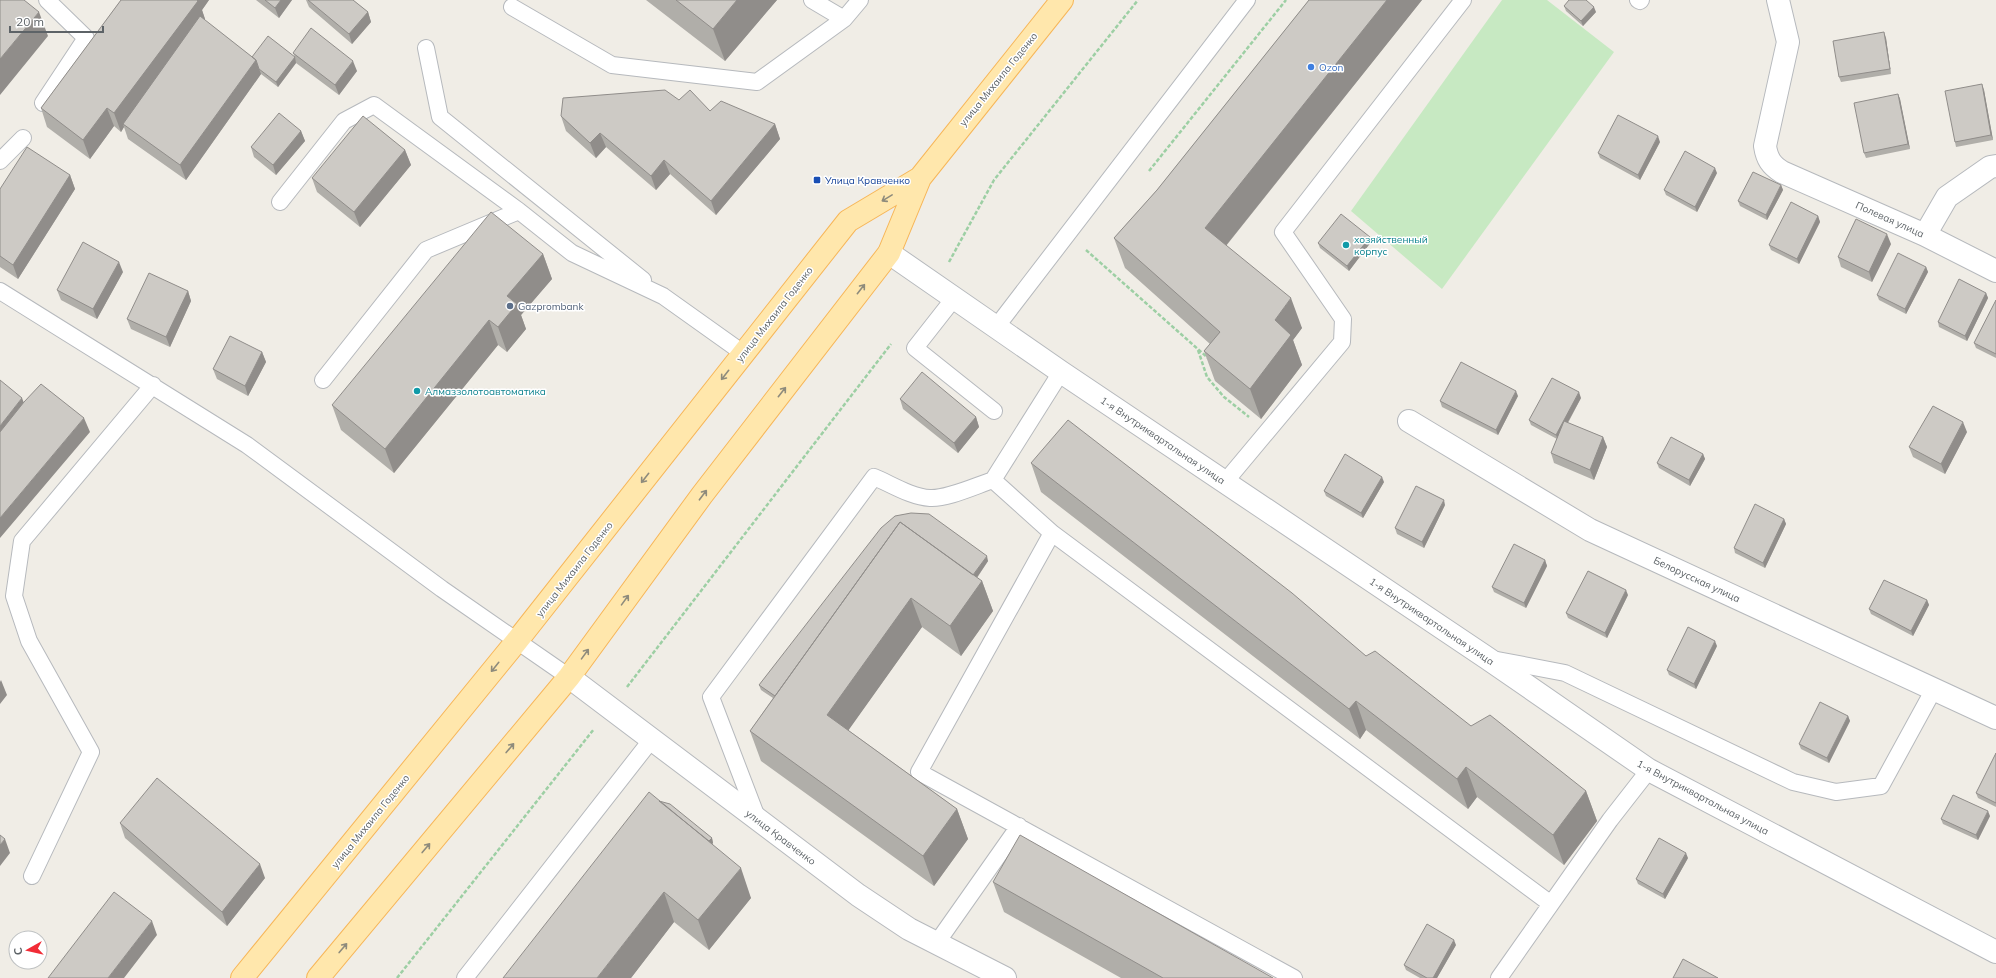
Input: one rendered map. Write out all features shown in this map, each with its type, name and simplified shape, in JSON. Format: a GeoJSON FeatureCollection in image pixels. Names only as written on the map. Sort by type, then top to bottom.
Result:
{"type":"FeatureCollection","features":[{"type":"Feature","properties":{"kind":"main road","name":"улица Михаила Годенко"},"geometry":{"type":"LineString","coordinates":[[318,978],[569,677],[702,495],[889,253],[920,178],[1062,0]]}},
{"type":"Feature","properties":{"kind":"main road","name":"улица Михаила Годенко"},"geometry":{"type":"LineString","coordinates":[[242,978],[516,642],[848,221],[920,178]]}},
{"type":"Feature","properties":{"kind":"street","name":"Полевая улица"},"geometry":{"type":"LineString","coordinates":[[1778,0],[1788,42],[1765,146],[1766,157],[1773,167],[1925,235],[1996,271]]}},
{"type":"Feature","properties":{"kind":"street"},"geometry":{"type":"LineString","coordinates":[[1925,235],[1947,197],[1990,167],[1996,166]]}},
{"type":"Feature","properties":{"kind":"street","name":"1-я Внутриквартальная улица"},"geometry":{"type":"LineString","coordinates":[[889,253],[1062,372],[1487,658],[1649,770],[1996,952]]}},
{"type":"Feature","properties":{"kind":"street","name":"Белорусская улица"},"geometry":{"type":"LineString","coordinates":[[1409,422],[1590,530],[1996,718]]}},
{"type":"Feature","properties":{"kind":"street","name":"улица Кравченко"},"geometry":{"type":"LineString","coordinates":[[569,677],[858,895],[909,929],[1005,978]]}},
{"type":"Feature","properties":{"kind":"lane"},"geometry":{"type":"LineString","coordinates":[[43,103],[86,38],[47,0]]}},
{"type":"Feature","properties":{"kind":"lane"},"geometry":{"type":"LineString","coordinates":[[812,0],[844,19]]}},
{"type":"Feature","properties":{"kind":"lane"},"geometry":{"type":"LineString","coordinates":[[512,7],[612,65],[757,82],[844,19],[860,0]]}},
{"type":"Feature","properties":{"kind":"lane"},"geometry":{"type":"LineString","coordinates":[[997,326],[1247,0]]}},
{"type":"Feature","properties":{"kind":"lane"},"geometry":{"type":"LineString","coordinates":[[1225,482],[1342,342],[1343,319],[1283,232],[1464,0]]}},
{"type":"Feature","properties":{"kind":"lane"},"geometry":{"type":"LineString","coordinates":[[1638,0],[1640,2],[1641,0]]}},
{"type":"Feature","properties":{"kind":"lane"},"geometry":{"type":"LineString","coordinates":[[426,48],[440,117],[663,296],[743,353]]}},
{"type":"Feature","properties":{"kind":"lane"},"geometry":{"type":"LineString","coordinates":[[280,202],[344,121],[374,105],[519,211],[572,253],[663,296]]}},
{"type":"Feature","properties":{"kind":"lane"},"geometry":{"type":"LineString","coordinates":[[0,161],[23,138]]}},
{"type":"Feature","properties":{"kind":"lane"},"geometry":{"type":"LineString","coordinates":[[323,380],[426,250],[519,211]]}},
{"type":"Feature","properties":{"kind":"lane"},"geometry":{"type":"LineString","coordinates":[[0,291],[247,445],[516,642],[569,677]]}},
{"type":"Feature","properties":{"kind":"lane"},"geometry":{"type":"LineString","coordinates":[[955,297],[915,348],[994,411]]}},
{"type":"Feature","properties":{"kind":"lane"},"geometry":{"type":"LineString","coordinates":[[758,820],[711,697],[874,477],[910,493],[930,498],[993,480],[1062,372]]}},
{"type":"Feature","properties":{"kind":"lane"},"geometry":{"type":"LineString","coordinates":[[32,876],[91,752],[29,641],[14,596],[22,541],[153,385]]}},
{"type":"Feature","properties":{"kind":"lane"},"geometry":{"type":"LineString","coordinates":[[993,480],[1052,533],[1551,904]]}},
{"type":"Feature","properties":{"kind":"lane"},"geometry":{"type":"LineString","coordinates":[[1052,533],[919,772],[1294,978]]}},
{"type":"Feature","properties":{"kind":"lane"},"geometry":{"type":"LineString","coordinates":[[1487,658],[1565,673],[1793,782],[1836,792],[1881,786],[1934,689]]}},
{"type":"Feature","properties":{"kind":"lane"},"geometry":{"type":"LineString","coordinates":[[465,978],[652,739]]}},
{"type":"Feature","properties":{"kind":"lane"},"geometry":{"type":"LineString","coordinates":[[1499,978],[1610,820],[1649,770]]}},
{"type":"Feature","properties":{"kind":"lane"},"geometry":{"type":"LineString","coordinates":[[936,944],[1019,826]]}},
{"type":"Feature","properties":{"kind":"path"},"geometry":{"type":"LineString","coordinates":[[937,285],[994,180],[1138,0]]}},
{"type":"Feature","properties":{"kind":"path"},"geometry":{"type":"LineString","coordinates":[[1144,177],[1286,0]]}},
{"type":"Feature","properties":{"kind":"path"},"geometry":{"type":"LineString","coordinates":[[1090,244],[1086,251],[1213,362]]}},
{"type":"Feature","properties":{"kind":"path"},"geometry":{"type":"LineString","coordinates":[[397,978],[611,709],[893,342]]}},
{"type":"Feature","properties":{"kind":"path"},"geometry":{"type":"LineString","coordinates":[[1198,349],[1207,377],[1224,397],[1253,420]]}},
{"type":"Feature","properties":{"kind":"green space"},"geometry":{"type":"Polygon","coordinates":[[[1502,0],[1547,0],[1614,52],[1442,289],[1351,211],[1502,0]]]}},
{"type":"Feature","properties":{"kind":"building"},"geometry":{"type":"Polygon","coordinates":[[[0,0],[24,0],[39,12],[0,59],[0,0]]]}},
{"type":"Feature","properties":{"kind":"building"},"geometry":{"type":"Polygon","coordinates":[[[121,0],[198,1],[114,113],[107,108],[83,140],[41,108],[121,0]]]}},
{"type":"Feature","properties":{"kind":"building"},"geometry":{"type":"Polygon","coordinates":[[[265,0],[281,0],[275,8],[265,0]]]}},
{"type":"Feature","properties":{"kind":"building"},"geometry":{"type":"Polygon","coordinates":[[[308,0],[353,0],[368,12],[349,34],[308,0]]]}},
{"type":"Feature","properties":{"kind":"building"},"geometry":{"type":"Polygon","coordinates":[[[676,0],[737,0],[713,29],[676,0]]]}},
{"type":"Feature","properties":{"kind":"building"},"geometry":{"type":"Polygon","coordinates":[[[1309,0],[1387,0],[1205,228],[1291,298],[1275,320],[1291,335],[1250,389],[1204,351],[1220,332],[1114,238],[1157,190],[1309,0]]]}},
{"type":"Feature","properties":{"kind":"building"},"geometry":{"type":"Polygon","coordinates":[[[1569,0],[1586,0],[1594,7],[1581,21],[1564,6],[1569,0]]]}},
{"type":"Feature","properties":{"kind":"building"},"geometry":{"type":"Polygon","coordinates":[[[200,16],[256,60],[180,165],[123,124],[200,16]]]}},
{"type":"Feature","properties":{"kind":"building"},"geometry":{"type":"Polygon","coordinates":[[[311,28],[353,61],[335,85],[293,53],[311,28]]]}},
{"type":"Feature","properties":{"kind":"building"},"geometry":{"type":"Polygon","coordinates":[[[1884,32],[1890,69],[1839,77],[1833,41],[1884,32]]]}},
{"type":"Feature","properties":{"kind":"building"},"geometry":{"type":"Polygon","coordinates":[[[268,36],[295,57],[276,82],[259,69],[256,60],[252,57],[268,36]]]}},
{"type":"Feature","properties":{"kind":"building"},"geometry":{"type":"Polygon","coordinates":[[[1982,84],[1991,135],[1955,142],[1945,91],[1982,84]]]}},
{"type":"Feature","properties":{"kind":"building"},"geometry":{"type":"Polygon","coordinates":[[[665,90],[679,100],[690,90],[710,111],[721,101],[775,124],[711,201],[664,160],[651,176],[600,133],[590,143],[561,116],[563,98],[665,90]]]}},
{"type":"Feature","properties":{"kind":"building"},"geometry":{"type":"Polygon","coordinates":[[[1898,94],[1908,144],[1864,153],[1854,103],[1898,94]]]}},
{"type":"Feature","properties":{"kind":"building"},"geometry":{"type":"Polygon","coordinates":[[[279,113],[301,131],[273,165],[251,147],[279,113]]]}},
{"type":"Feature","properties":{"kind":"building"},"geometry":{"type":"Polygon","coordinates":[[[1618,115],[1658,136],[1638,175],[1598,153],[1618,115]]]}},
{"type":"Feature","properties":{"kind":"building"},"geometry":{"type":"Polygon","coordinates":[[[363,116],[405,150],[354,212],[312,178],[363,116]]]}},
{"type":"Feature","properties":{"kind":"building"},"geometry":{"type":"Polygon","coordinates":[[[27,147],[70,175],[13,265],[0,256],[0,189],[27,147]]]}},
{"type":"Feature","properties":{"kind":"building"},"geometry":{"type":"Polygon","coordinates":[[[1685,151],[1715,168],[1695,207],[1664,190],[1685,151]]]}},
{"type":"Feature","properties":{"kind":"building"},"geometry":{"type":"Polygon","coordinates":[[[1753,172],[1781,185],[1766,215],[1738,201],[1753,172]]]}},
{"type":"Feature","properties":{"kind":"building"},"geometry":{"type":"Polygon","coordinates":[[[1791,202],[1818,216],[1797,259],[1769,245],[1791,202]]]}},
{"type":"Feature","properties":{"kind":"building","name":"Алмаззолотоавтоматика"},"geometry":{"type":"Polygon","coordinates":[[[491,212],[543,254],[507,296],[517,304],[498,327],[489,320],[385,449],[332,405],[491,212]]]}},
{"type":"Feature","properties":{"kind":"building","name":"хозяйственный корпус"},"geometry":{"type":"Polygon","coordinates":[[[1341,214],[1370,237],[1347,266],[1318,243],[1341,214]]]}},
{"type":"Feature","properties":{"kind":"building"},"geometry":{"type":"Polygon","coordinates":[[[1856,219],[1887,234],[1869,272],[1838,257],[1856,219]]]}},
{"type":"Feature","properties":{"kind":"building"},"geometry":{"type":"Polygon","coordinates":[[[83,242],[119,262],[93,309],[57,290],[83,242]]]}},
{"type":"Feature","properties":{"kind":"building"},"geometry":{"type":"Polygon","coordinates":[[[1898,253],[1926,267],[1905,309],[1877,295],[1898,253]]]}},
{"type":"Feature","properties":{"kind":"building"},"geometry":{"type":"Polygon","coordinates":[[[149,273],[188,291],[166,337],[127,319],[149,273]]]}},
{"type":"Feature","properties":{"kind":"building"},"geometry":{"type":"Polygon","coordinates":[[[1959,279],[1986,293],[1965,336],[1938,322],[1959,279]]]}},
{"type":"Feature","properties":{"kind":"building"},"geometry":{"type":"Polygon","coordinates":[[[1996,300],[1996,354],[1974,343],[1996,300]]]}},
{"type":"Feature","properties":{"kind":"building"},"geometry":{"type":"Polygon","coordinates":[[[230,336],[262,352],[245,386],[213,369],[230,336]]]}},
{"type":"Feature","properties":{"kind":"building"},"geometry":{"type":"Polygon","coordinates":[[[1461,362],[1516,391],[1496,430],[1440,401],[1461,362]]]}},
{"type":"Feature","properties":{"kind":"building"},"geometry":{"type":"Polygon","coordinates":[[[922,372],[976,417],[954,443],[900,399],[922,372]]]}},
{"type":"Feature","properties":{"kind":"building"},"geometry":{"type":"Polygon","coordinates":[[[1552,378],[1579,392],[1556,435],[1529,420],[1552,378]]]}},
{"type":"Feature","properties":{"kind":"building"},"geometry":{"type":"Polygon","coordinates":[[[0,380],[22,398],[0,426],[0,380]]]}},
{"type":"Feature","properties":{"kind":"building"},"geometry":{"type":"Polygon","coordinates":[[[41,384],[84,418],[0,518],[0,432],[24,402],[41,384]]]}},
{"type":"Feature","properties":{"kind":"building"},"geometry":{"type":"Polygon","coordinates":[[[1933,406],[1963,422],[1941,464],[1909,447],[1933,406]]]}},
{"type":"Feature","properties":{"kind":"building"},"geometry":{"type":"Polygon","coordinates":[[[1068,420],[1292,593],[1366,656],[1375,651],[1471,726],[1490,715],[1586,791],[1553,835],[1466,767],[1457,779],[1356,701],[1349,709],[1031,463],[1068,420]]]}},
{"type":"Feature","properties":{"kind":"building"},"geometry":{"type":"Polygon","coordinates":[[[1564,421],[1603,437],[1590,470],[1551,453],[1564,421]]]}},
{"type":"Feature","properties":{"kind":"building"},"geometry":{"type":"Polygon","coordinates":[[[1671,437],[1703,454],[1689,480],[1657,463],[1671,437]]]}},
{"type":"Feature","properties":{"kind":"building"},"geometry":{"type":"Polygon","coordinates":[[[1345,454],[1382,477],[1361,513],[1324,491],[1345,454]]]}},
{"type":"Feature","properties":{"kind":"building"},"geometry":{"type":"Polygon","coordinates":[[[1416,486],[1444,500],[1422,542],[1395,528],[1416,486]]]}},
{"type":"Feature","properties":{"kind":"building"},"geometry":{"type":"Polygon","coordinates":[[[1755,504],[1784,519],[1763,563],[1734,548],[1755,504]]]}},
{"type":"Feature","properties":{"kind":"building"},"geometry":{"type":"Polygon","coordinates":[[[911,513],[929,514],[987,556],[973,575],[900,522],[775,696],[759,685],[881,528],[895,516],[911,513]]]}},
{"type":"Feature","properties":{"kind":"building"},"geometry":{"type":"Polygon","coordinates":[[[900,522],[982,581],[950,626],[911,598],[827,715],[957,809],[923,856],[750,731],[900,522]]]}},
{"type":"Feature","properties":{"kind":"building"},"geometry":{"type":"Polygon","coordinates":[[[1514,544],[1545,560],[1524,603],[1492,587],[1514,544]]]}},
{"type":"Feature","properties":{"kind":"building"},"geometry":{"type":"Polygon","coordinates":[[[1588,571],[1626,590],[1605,633],[1566,613],[1588,571]]]}},
{"type":"Feature","properties":{"kind":"building"},"geometry":{"type":"Polygon","coordinates":[[[1884,580],[1927,600],[1911,631],[1869,609],[1884,580]]]}},
{"type":"Feature","properties":{"kind":"building"},"geometry":{"type":"Polygon","coordinates":[[[1688,627],[1715,641],[1694,684],[1667,670],[1688,627]]]}},
{"type":"Feature","properties":{"kind":"building"},"geometry":{"type":"Polygon","coordinates":[[[1820,702],[1848,716],[1827,758],[1799,744],[1820,702]]]}},
{"type":"Feature","properties":{"kind":"building"},"geometry":{"type":"Polygon","coordinates":[[[1996,753],[1996,803],[1976,793],[1996,753]]]}},
{"type":"Feature","properties":{"kind":"building"},"geometry":{"type":"Polygon","coordinates":[[[157,778],[260,864],[222,912],[120,823],[157,778]]]}},
{"type":"Feature","properties":{"kind":"building"},"geometry":{"type":"Polygon","coordinates":[[[649,792],[741,868],[698,920],[664,892],[597,978],[503,978],[649,792]]]}},
{"type":"Feature","properties":{"kind":"building"},"geometry":{"type":"Polygon","coordinates":[[[1953,795],[1988,811],[1976,835],[1941,819],[1953,795]]]}},
{"type":"Feature","properties":{"kind":"building"},"geometry":{"type":"Polygon","coordinates":[[[659,801],[670,804],[712,838],[709,841],[659,801]]]}},
{"type":"Feature","properties":{"kind":"building"},"geometry":{"type":"Polygon","coordinates":[[[0,835],[5,839],[0,845],[0,835]]]}},
{"type":"Feature","properties":{"kind":"building"},"geometry":{"type":"Polygon","coordinates":[[[1020,835],[1273,978],[1163,978],[993,882],[1020,835]]]}},
{"type":"Feature","properties":{"kind":"building"},"geometry":{"type":"Polygon","coordinates":[[[1659,838],[1686,853],[1663,894],[1636,879],[1659,838]]]}},
{"type":"Feature","properties":{"kind":"building"},"geometry":{"type":"Polygon","coordinates":[[[114,892],[152,921],[108,978],[48,978],[114,892]]]}},
{"type":"Feature","properties":{"kind":"building"},"geometry":{"type":"Polygon","coordinates":[[[1427,924],[1454,940],[1433,978],[1427,978],[1404,965],[1427,924]]]}},
{"type":"Feature","properties":{"kind":"building"},"geometry":{"type":"Polygon","coordinates":[[[1683,959],[1718,978],[1673,978],[1683,959]]]}},
{"type":"Feature","properties":{"kind":"place","name":"Ozon"},"geometry":{"type":"Point","coordinates":[1311,67]}},
{"type":"Feature","properties":{"kind":"place","name":"Улица Кравченко"},"geometry":{"type":"Point","coordinates":[817,180]}},
{"type":"Feature","properties":{"kind":"place","name":"хозяйственный корпус"},"geometry":{"type":"Point","coordinates":[1346,245]}},
{"type":"Feature","properties":{"kind":"place","name":"Gazprombank"},"geometry":{"type":"Point","coordinates":[510,306]}},
{"type":"Feature","properties":{"kind":"place","name":"Алмаззолотоавтоматика"},"geometry":{"type":"Point","coordinates":[417,391]}}]}
